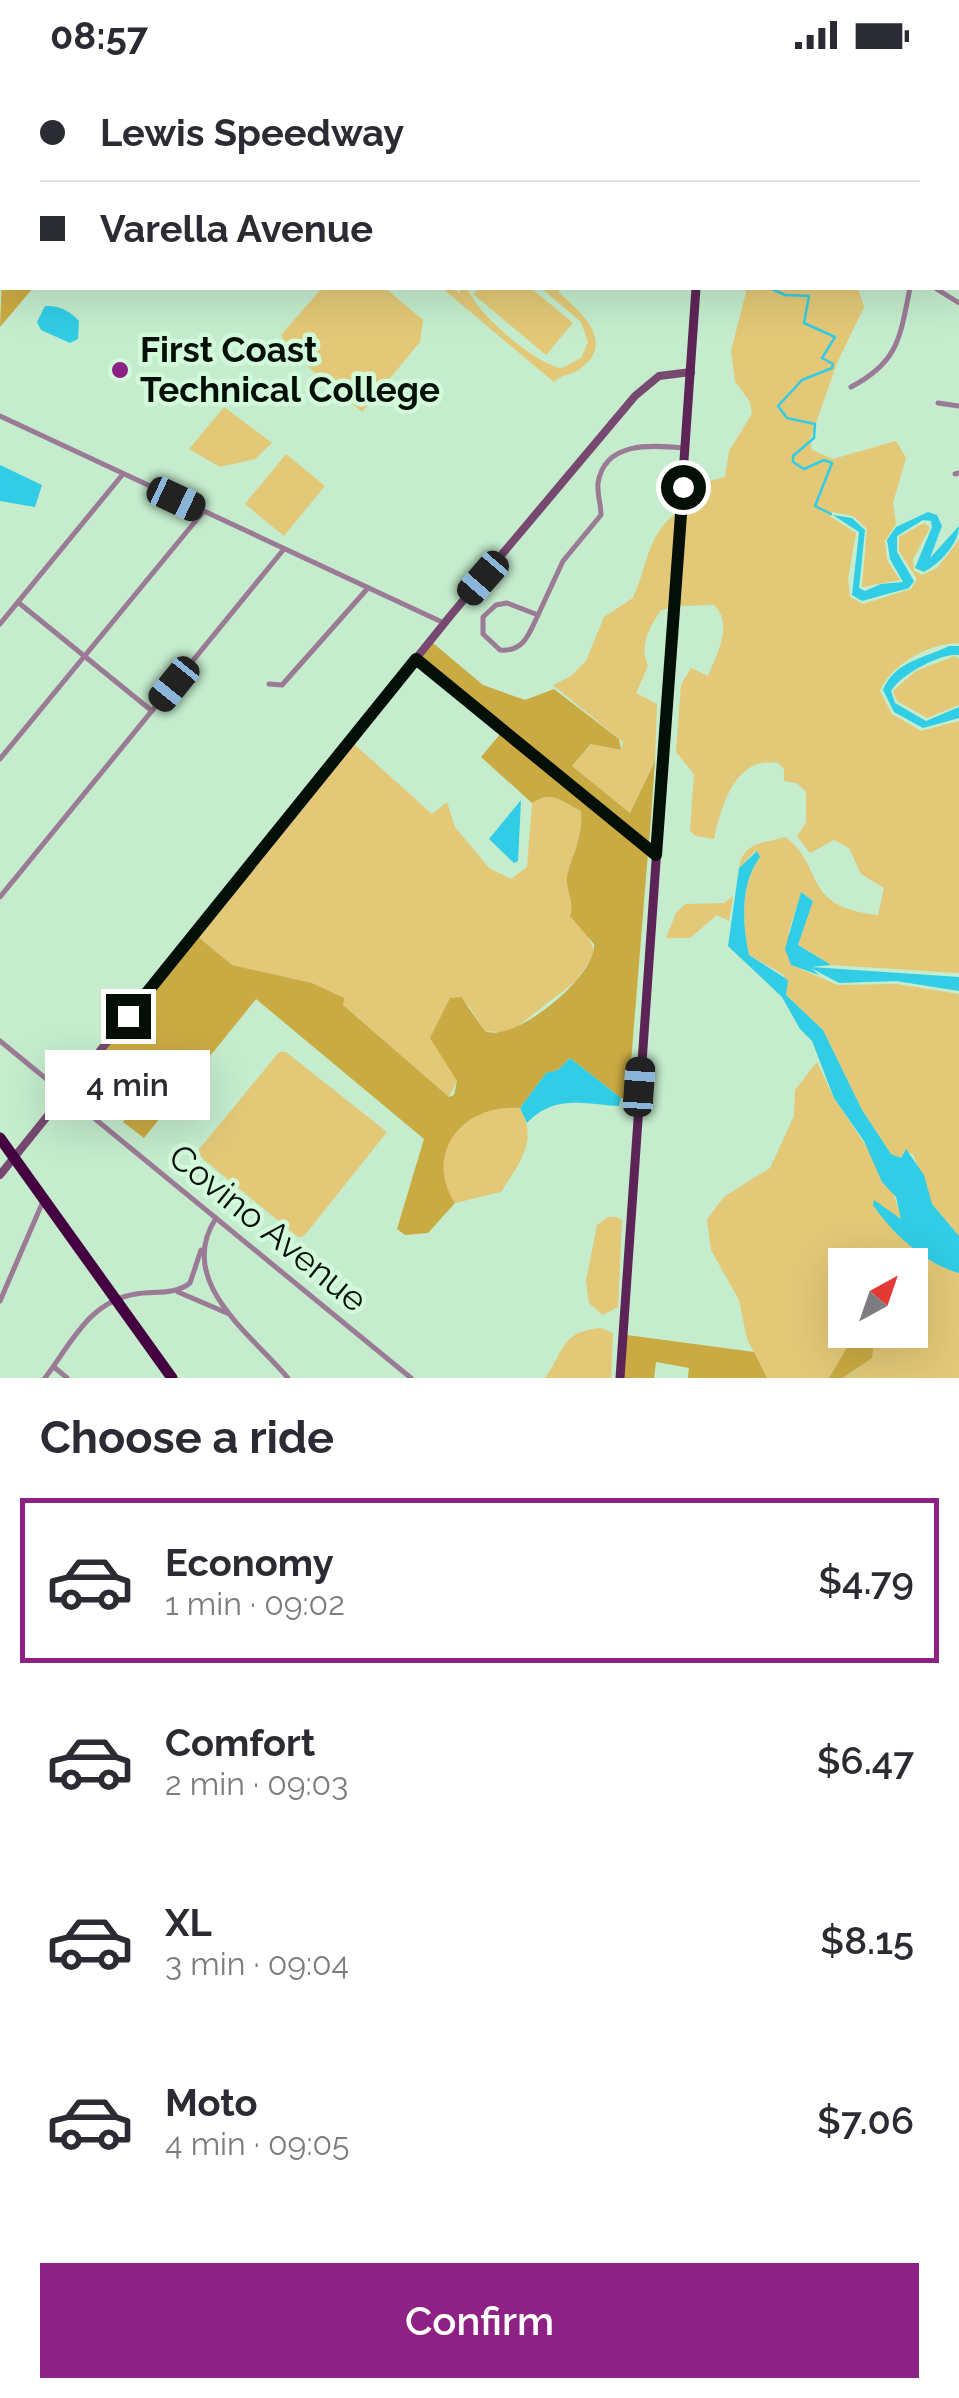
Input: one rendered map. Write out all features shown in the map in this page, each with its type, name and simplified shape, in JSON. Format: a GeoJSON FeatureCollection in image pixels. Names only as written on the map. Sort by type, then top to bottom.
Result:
{"type":"FeatureCollection","features":[{"type":"Feature","properties":{"kind":"highway"},"geometry":{"type":"LineString","coordinates":[[0,1138],[46,1197],[172,1378]]}},
{"type":"Feature","properties":{"kind":"main road"},"geometry":{"type":"LineString","coordinates":[[620,1378],[696,290]]}},
{"type":"Feature","properties":{"kind":"street"},"geometry":{"type":"LineString","coordinates":[[851,387],[880,370],[890,358],[909,290]]}},
{"type":"Feature","properties":{"kind":"street"},"geometry":{"type":"LineString","coordinates":[[937,290],[959,303]]}},
{"type":"Feature","properties":{"kind":"street"},"geometry":{"type":"LineString","coordinates":[[0,1175],[444,623],[643,388],[665,374],[691,372]]}},
{"type":"Feature","properties":{"kind":"street"},"geometry":{"type":"LineString","coordinates":[[938,403],[959,406]]}},
{"type":"Feature","properties":{"kind":"street"},"geometry":{"type":"LineString","coordinates":[[0,416],[444,623]]}},
{"type":"Feature","properties":{"kind":"street"},"geometry":{"type":"LineString","coordinates":[[538,616],[507,603],[496,605],[483,618],[483,634],[494,648],[512,650],[526,640],[538,616],[563,561],[601,515],[597,488],[607,463],[618,452],[636,447],[686,448]]}},
{"type":"Feature","properties":{"kind":"street"},"geometry":{"type":"LineString","coordinates":[[0,624],[123,474]]}},
{"type":"Feature","properties":{"kind":"street"},"geometry":{"type":"LineString","coordinates":[[0,759],[203,512]]}},
{"type":"Feature","properties":{"kind":"street"},"geometry":{"type":"LineString","coordinates":[[0,897],[284,549]]}},
{"type":"Feature","properties":{"kind":"street"},"geometry":{"type":"LineString","coordinates":[[269,684],[282,685],[368,588]]}},
{"type":"Feature","properties":{"kind":"street"},"geometry":{"type":"LineString","coordinates":[[18,602],[152,712]]}},
{"type":"Feature","properties":{"kind":"street"},"geometry":{"type":"LineString","coordinates":[[416,659],[656,855]]}},
{"type":"Feature","properties":{"kind":"street","name":"Covino Avenue"},"geometry":{"type":"LineString","coordinates":[[0,1041],[410,1378]]}},
{"type":"Feature","properties":{"kind":"street"},"geometry":{"type":"LineString","coordinates":[[0,1301],[38,1206],[46,1197]]}},
{"type":"Feature","properties":{"kind":"street"},"geometry":{"type":"LineString","coordinates":[[45,1378],[85,1322],[117,1300],[175,1291],[194,1278],[201,1250],[216,1218]]}},
{"type":"Feature","properties":{"kind":"street"},"geometry":{"type":"LineString","coordinates":[[201,1250],[214,1290],[288,1378]]}},
{"type":"Feature","properties":{"kind":"street"},"geometry":{"type":"LineString","coordinates":[[175,1291],[215,1305],[232,1316]]}},
{"type":"Feature","properties":{"kind":"street"},"geometry":{"type":"LineString","coordinates":[[54,1367],[66,1378]]}},
{"type":"Feature","properties":{"kind":"shaded area"},"geometry":{"type":"Polygon","coordinates":[[[2,290],[31,290],[0,327],[2,290]]]}},
{"type":"Feature","properties":{"kind":"shaded area"},"geometry":{"type":"Polygon","coordinates":[[[320,290],[387,290],[423,320],[420,342],[362,412],[294,355],[281,335],[320,290]]]}},
{"type":"Feature","properties":{"kind":"shaded area"},"geometry":{"type":"Polygon","coordinates":[[[444,290],[460,293],[469,290],[481,310],[508,336],[538,358],[562,368],[581,358],[588,342],[581,322],[543,290],[560,290],[591,327],[596,348],[578,371],[554,382],[444,290]]]}},
{"type":"Feature","properties":{"kind":"shaded area"},"geometry":{"type":"Polygon","coordinates":[[[477,290],[533,290],[573,323],[546,355],[473,294],[477,290]]]}},
{"type":"Feature","properties":{"kind":"shaded area"},"geometry":{"type":"Polygon","coordinates":[[[746,290],[859,290],[864,307],[837,363],[810,440],[812,450],[833,459],[896,441],[906,458],[893,503],[896,524],[885,541],[887,560],[900,580],[862,587],[867,529],[853,516],[832,512],[831,517],[856,533],[848,579],[850,597],[863,604],[911,589],[917,579],[899,551],[899,537],[924,523],[930,528],[913,559],[914,570],[922,575],[937,568],[959,540],[959,643],[913,657],[893,672],[880,691],[892,714],[921,731],[959,721],[959,973],[831,965],[798,945],[813,900],[801,893],[789,931],[791,965],[838,985],[896,984],[959,994],[959,1236],[932,1204],[913,1154],[904,1151],[901,1158],[891,1154],[862,1110],[823,1030],[786,995],[784,975],[749,955],[744,904],[749,879],[760,857],[755,851],[739,868],[750,848],[785,837],[797,848],[817,884],[836,903],[878,915],[884,888],[861,874],[849,848],[834,840],[810,853],[797,836],[806,823],[806,792],[797,783],[784,781],[784,769],[778,763],[763,763],[741,775],[726,799],[714,839],[695,836],[690,830],[694,774],[676,752],[681,685],[691,668],[708,676],[719,649],[723,621],[714,605],[678,606],[685,506],[700,483],[725,477],[729,451],[752,414],[750,402],[735,381],[731,351],[746,290]]]}},
{"type":"Feature","properties":{"kind":"shaded area"},"geometry":{"type":"Polygon","coordinates":[[[224,407],[272,443],[255,459],[220,467],[189,449],[224,407]]]}},
{"type":"Feature","properties":{"kind":"shaded area"},"geometry":{"type":"Polygon","coordinates":[[[286,454],[325,486],[284,536],[245,504],[286,454]]]}},
{"type":"Feature","properties":{"kind":"shaded area"},"geometry":{"type":"Polygon","coordinates":[[[678,511],[672,608],[661,610],[649,630],[645,644],[648,666],[636,693],[657,704],[655,761],[630,813],[572,766],[592,744],[621,750],[623,742],[553,685],[571,676],[586,661],[604,617],[633,598],[654,541],[678,511]]]}},
{"type":"Feature","properties":{"kind":"shaded area"},"geometry":{"type":"Polygon","coordinates":[[[433,643],[483,685],[525,700],[554,689],[619,739],[621,750],[591,744],[572,766],[630,813],[655,761],[649,845],[421,657],[433,643]]]}},
{"type":"Feature","properties":{"kind":"shaded area"},"geometry":{"type":"Polygon","coordinates":[[[955,656],[959,659],[959,705],[927,718],[897,701],[893,691],[916,671],[955,656]]]}},
{"type":"Feature","properties":{"kind":"shaded area"},"geometry":{"type":"Polygon","coordinates":[[[501,733],[648,853],[628,1099],[621,1098],[570,1058],[558,1070],[546,1073],[520,1108],[482,1114],[454,1134],[444,1166],[446,1184],[455,1203],[428,1233],[405,1235],[397,1229],[424,1139],[256,999],[144,1138],[123,1122],[140,1096],[96,1059],[197,936],[232,965],[312,983],[344,998],[343,1005],[449,1097],[454,1095],[457,1081],[430,1038],[450,998],[461,997],[485,1031],[498,1032],[533,1018],[568,989],[582,973],[594,944],[570,916],[567,877],[580,833],[581,811],[551,797],[532,803],[481,757],[501,733]]]}},
{"type":"Feature","properties":{"kind":"shaded area"},"geometry":{"type":"Polygon","coordinates":[[[354,744],[432,814],[447,802],[455,827],[489,868],[511,879],[527,867],[532,803],[551,797],[581,811],[580,833],[567,876],[570,915],[585,929],[595,953],[576,981],[509,1033],[485,1031],[469,1006],[450,998],[436,1037],[457,1081],[449,1097],[343,1005],[343,998],[312,983],[232,965],[197,936],[354,744]]]}},
{"type":"Feature","properties":{"kind":"shaded area"},"geometry":{"type":"Polygon","coordinates":[[[733,896],[729,921],[717,915],[690,938],[666,938],[676,913],[685,904],[724,903],[733,896]]]}},
{"type":"Feature","properties":{"kind":"shaded area"},"geometry":{"type":"Polygon","coordinates":[[[279,1052],[286,1052],[387,1132],[304,1236],[298,1237],[196,1153],[279,1052]]]}},
{"type":"Feature","properties":{"kind":"shaded area"},"geometry":{"type":"Polygon","coordinates":[[[817,1062],[834,1098],[874,1158],[882,1182],[892,1189],[902,1220],[881,1216],[914,1248],[828,1248],[828,1348],[846,1348],[829,1378],[767,1378],[747,1339],[739,1300],[711,1250],[707,1219],[725,1196],[770,1168],[794,1116],[795,1090],[817,1062]]]}},
{"type":"Feature","properties":{"kind":"shaded area"},"geometry":{"type":"Polygon","coordinates":[[[501,1106],[520,1108],[525,1120],[527,1142],[520,1162],[501,1192],[455,1203],[443,1171],[449,1143],[470,1120],[501,1106]]]}},
{"type":"Feature","properties":{"kind":"shaded area"},"geometry":{"type":"Polygon","coordinates":[[[608,1217],[622,1220],[618,1307],[603,1315],[589,1303],[586,1281],[597,1225],[608,1217]]]}},
{"type":"Feature","properties":{"kind":"shaded area"},"geometry":{"type":"Polygon","coordinates":[[[928,1258],[959,1273],[959,1378],[843,1378],[859,1368],[870,1348],[928,1348],[928,1258]]]}},
{"type":"Feature","properties":{"kind":"shaded area"},"geometry":{"type":"Polygon","coordinates":[[[601,1328],[613,1333],[611,1378],[545,1378],[570,1339],[601,1328]]]}},
{"type":"Feature","properties":{"kind":"shaded area"},"geometry":{"type":"Polygon","coordinates":[[[627,1335],[754,1352],[767,1378],[688,1378],[689,1368],[656,1362],[654,1378],[623,1378],[627,1335]]]}},
{"type":"Feature","properties":{"kind":"shaded area"},"geometry":{"type":"Polygon","coordinates":[[[846,1348],[873,1348],[872,1358],[843,1378],[829,1378],[846,1348]]]}},
{"type":"Feature","properties":{"kind":"water"},"geometry":{"type":"Polygon","coordinates":[[[45,306],[60,308],[76,317],[78,339],[70,343],[41,330],[37,322],[45,306]]]}},
{"type":"Feature","properties":{"kind":"water"},"geometry":{"type":"Polygon","coordinates":[[[0,465],[42,485],[35,507],[0,501],[0,465]]]}},
{"type":"Feature","properties":{"kind":"water"},"geometry":{"type":"Polygon","coordinates":[[[928,512],[937,515],[942,526],[930,558],[959,526],[947,553],[924,572],[915,568],[932,527],[931,521],[923,520],[897,536],[897,552],[914,581],[909,588],[862,601],[852,595],[859,532],[833,515],[852,518],[865,530],[859,588],[865,591],[881,584],[903,582],[890,559],[887,540],[896,527],[928,512]]]}},
{"type":"Feature","properties":{"kind":"water"},"geometry":{"type":"Polygon","coordinates":[[[949,646],[959,646],[959,655],[922,666],[891,691],[895,703],[926,721],[959,707],[959,718],[923,728],[894,712],[883,690],[902,667],[949,646]]]}},
{"type":"Feature","properties":{"kind":"water"},"geometry":{"type":"Polygon","coordinates":[[[521,800],[518,861],[514,863],[489,839],[521,800]]]}},
{"type":"Feature","properties":{"kind":"water"},"geometry":{"type":"Polygon","coordinates":[[[757,851],[760,857],[749,879],[744,904],[749,955],[788,980],[786,995],[823,1030],[862,1110],[891,1154],[901,1158],[906,1149],[924,1175],[932,1204],[959,1236],[959,1273],[928,1259],[928,1248],[910,1246],[873,1205],[874,1200],[901,1219],[896,1197],[882,1182],[864,1141],[834,1098],[812,1041],[800,1029],[782,997],[728,946],[739,868],[757,851]]]}},
{"type":"Feature","properties":{"kind":"water"},"geometry":{"type":"Polygon","coordinates":[[[801,892],[813,901],[798,945],[831,965],[811,967],[959,977],[959,991],[896,981],[839,983],[811,968],[819,975],[791,965],[785,949],[801,892]]]}},
{"type":"Feature","properties":{"kind":"water"},"geometry":{"type":"Polygon","coordinates":[[[570,1058],[621,1098],[619,1106],[559,1104],[527,1123],[520,1108],[546,1073],[558,1070],[570,1058]]]}},
{"type":"Feature","properties":{"kind":"waterway"},"geometry":{"type":"LineString","coordinates":[[774,290],[785,295],[809,296],[804,323],[835,337],[822,358],[833,364],[832,368],[802,380],[778,406],[787,418],[815,424],[814,438],[793,456],[793,462],[804,469],[824,460],[832,463],[815,506],[831,514]]}},
{"type":"Feature","properties":{"kind":"place","name":"First Coast Technical College"},"geometry":{"type":"Point","coordinates":[120,370]}},
{"type":"Feature","properties":{"kind":"route"},"geometry":{"type":"LineString","coordinates":[[128,1016],[416,659],[656,855],[683,487]]}}]}
